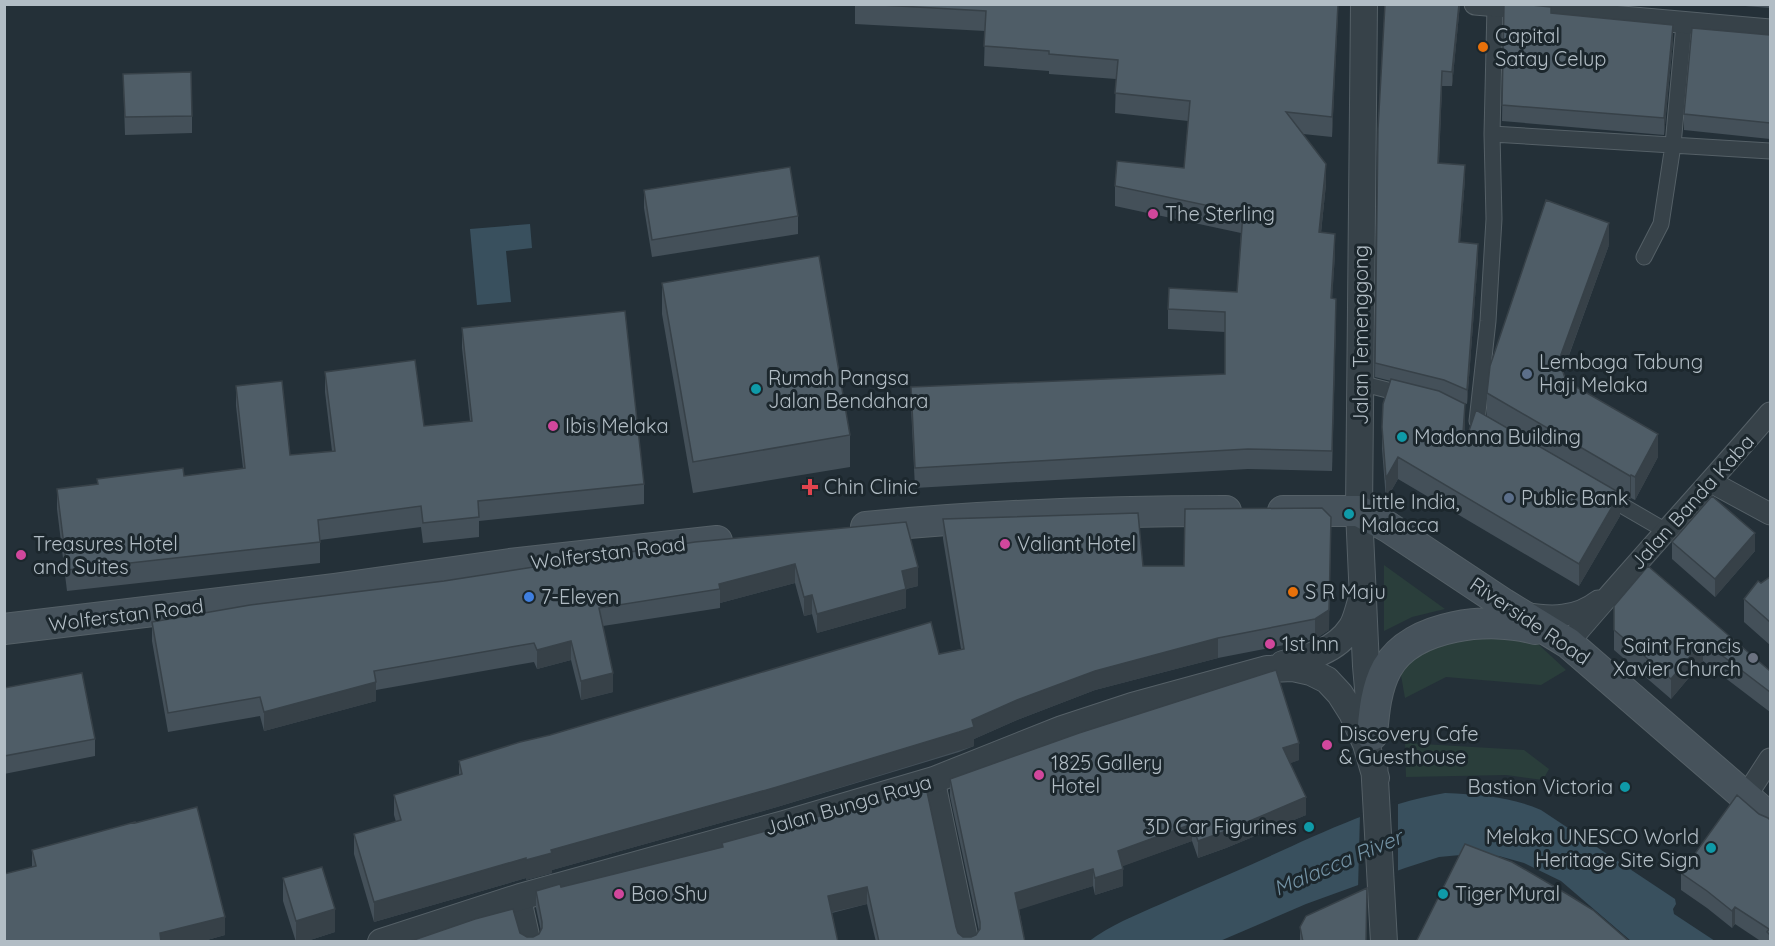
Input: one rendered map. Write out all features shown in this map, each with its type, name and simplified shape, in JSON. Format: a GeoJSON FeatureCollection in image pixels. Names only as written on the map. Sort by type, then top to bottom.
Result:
{"type":"FeatureCollection","features":[{"type":"Feature","properties":{"kind":"main road"},"geometry":{"type":"LineString","coordinates":[[839,529],[916,522],[1146,511],[1359,511]]}},
{"type":"Feature","properties":{"kind":"main road","name":"Riverside Road"},"geometry":{"type":"LineString","coordinates":[[1359,511],[1388,527],[1563,640],[1770,818]]}},
{"type":"Feature","properties":{"kind":"main road","name":"Wolferstan Road"},"geometry":{"type":"LineString","coordinates":[[4,629],[335,589],[510,564],[747,538]]}},
{"type":"Feature","properties":{"kind":"main road"},"geometry":{"type":"LineString","coordinates":[[1372,735],[1375,708],[1387,668],[1396,656],[1422,638],[1448,628],[1495,623],[1526,627],[1563,640]]}},
{"type":"Feature","properties":{"kind":"street","name":"Jalan Temenggong"},"geometry":{"type":"LineString","coordinates":[[1364,4],[1359,511],[1366,666],[1376,783]]}},
{"type":"Feature","properties":{"kind":"street"},"geometry":{"type":"LineString","coordinates":[[1460,411],[1482,424],[1494,219],[1485,5],[1598,10],[1684,24],[1770,30]]}},
{"type":"Feature","properties":{"kind":"street"},"geometry":{"type":"LineString","coordinates":[[1644,257],[1661,224],[1673,145],[1684,24]]}},
{"type":"Feature","properties":{"kind":"street"},"geometry":{"type":"LineString","coordinates":[[1492,134],[1770,151]]}},
{"type":"Feature","properties":{"kind":"street"},"geometry":{"type":"LineString","coordinates":[[1360,383],[1422,399]]}},
{"type":"Feature","properties":{"kind":"street","name":"Jalan Banda Kaba"},"geometry":{"type":"LineString","coordinates":[[1563,640],[1613,590],[1770,413]]}},
{"type":"Feature","properties":{"kind":"street"},"geometry":{"type":"LineString","coordinates":[[1711,482],[1770,514]]}},
{"type":"Feature","properties":{"kind":"street"},"geometry":{"type":"LineString","coordinates":[[1596,490],[1666,531]]}},
{"type":"Feature","properties":{"kind":"street","name":"Jalan Banda Kaba"},"geometry":{"type":"LineString","coordinates":[[1504,604],[1525,613],[1560,617],[1593,605],[1613,590]]}},
{"type":"Feature","properties":{"kind":"street"},"geometry":{"type":"LineString","coordinates":[[1267,669],[1325,651],[1338,642],[1351,628],[1363,595]]}},
{"type":"Feature","properties":{"kind":"street","name":"Jalan Bunga Raya"},"geometry":{"type":"LineString","coordinates":[[381,942],[520,897],[934,780],[1062,729],[1132,706],[1267,669],[1293,668],[1311,672],[1327,680],[1346,703],[1366,744],[1376,783]]}},
{"type":"Feature","properties":{"kind":"street"},"geometry":{"type":"LineString","coordinates":[[1746,795],[1770,759]]}},
{"type":"Feature","properties":{"kind":"street"},"geometry":{"type":"LineString","coordinates":[[934,780],[968,942]]}},
{"type":"Feature","properties":{"kind":"street"},"geometry":{"type":"LineString","coordinates":[[1376,783],[1384,942]]}},
{"type":"Feature","properties":{"kind":"street"},"geometry":{"type":"LineString","coordinates":[[520,897],[530,942]]}},
{"type":"Feature","properties":{"kind":"green space"},"geometry":{"type":"Polygon","coordinates":[[[1384,565],[1445,609],[1412,617],[1384,631],[1384,565]]]}},
{"type":"Feature","properties":{"kind":"green space"},"geometry":{"type":"Polygon","coordinates":[[[1509,638],[1537,643],[1566,670],[1541,685],[1446,677],[1405,698],[1399,664],[1424,647],[1464,639],[1509,638]]]}},
{"type":"Feature","properties":{"kind":"green space"},"geometry":{"type":"Polygon","coordinates":[[[1405,743],[1524,750],[1549,769],[1543,780],[1506,775],[1406,777],[1405,743]]]}},
{"type":"Feature","properties":{"kind":"water"},"geometry":{"type":"Polygon","coordinates":[[[530,224],[532,248],[506,251],[511,302],[477,305],[470,229],[530,224]]]}},
{"type":"Feature","properties":{"kind":"water","name":"Malacca River"},"geometry":{"type":"Polygon","coordinates":[[[1445,793],[1506,799],[1541,810],[1675,899],[1674,914],[1715,941],[1631,941],[1561,881],[1524,863],[1499,856],[1471,854],[1439,857],[1405,868],[1306,904],[1220,941],[1088,942],[1105,930],[1133,916],[1336,827],[1390,807],[1445,793]]]}},
{"type":"Feature","properties":{"kind":"pier"},"geometry":{"type":"Polygon","coordinates":[[[1398,801],[1398,874],[1358,889],[1360,814],[1398,801]]]}},
{"type":"Feature","properties":{"kind":"building"},"geometry":{"type":"Polygon","coordinates":[[[864,4],[1338,4],[1332,117],[1286,112],[1326,164],[1319,232],[1335,234],[1331,298],[1336,299],[1332,451],[1248,449],[915,468],[911,387],[1225,374],[1225,312],[1168,309],[1169,288],[1237,292],[1243,213],[1115,186],[1117,161],[1184,168],[1190,101],[1115,93],[1118,60],[984,46],[986,11],[864,4]]]}},
{"type":"Feature","properties":{"kind":"building"},"geometry":{"type":"Polygon","coordinates":[[[1385,4],[1459,4],[1452,72],[1442,71],[1438,163],[1465,165],[1459,242],[1478,244],[1467,390],[1444,380],[1375,363],[1378,129],[1385,4]]]}},
{"type":"Feature","properties":{"kind":"building"},"geometry":{"type":"Polygon","coordinates":[[[1504,4],[1551,7],[1551,13],[1673,25],[1664,118],[1502,105],[1504,4]]]}},
{"type":"Feature","properties":{"kind":"building"},"geometry":{"type":"Polygon","coordinates":[[[1692,28],[1770,35],[1770,123],[1684,114],[1692,28]]]}},
{"type":"Feature","properties":{"kind":"building"},"geometry":{"type":"Polygon","coordinates":[[[191,72],[192,116],[125,117],[123,74],[191,72]]]}},
{"type":"Feature","properties":{"kind":"building"},"geometry":{"type":"Polygon","coordinates":[[[790,167],[798,216],[652,240],[644,190],[790,167]]]}},
{"type":"Feature","properties":{"kind":"building"},"geometry":{"type":"Polygon","coordinates":[[[1546,200],[1609,223],[1559,360],[1566,381],[1658,434],[1635,477],[1487,393],[1490,366],[1546,200]]]}},
{"type":"Feature","properties":{"kind":"building","name":"Rumah Pangsa Jalan Bendahara"},"geometry":{"type":"Polygon","coordinates":[[[819,256],[850,435],[693,462],[662,283],[819,256]]]}},
{"type":"Feature","properties":{"kind":"building"},"geometry":{"type":"Polygon","coordinates":[[[625,311],[644,484],[478,501],[479,517],[423,523],[421,506],[318,520],[320,542],[67,570],[57,489],[98,484],[97,479],[183,468],[184,476],[245,468],[236,386],[282,381],[290,455],[335,451],[325,372],[415,360],[424,426],[472,421],[462,328],[625,311]]]}},
{"type":"Feature","properties":{"kind":"building","name":"Public Bank"},"geometry":{"type":"Polygon","coordinates":[[[1391,379],[1439,391],[1465,404],[1463,433],[1468,434],[1476,410],[1620,493],[1579,564],[1398,457],[1386,478],[1382,427],[1383,404],[1391,379]]]}},
{"type":"Feature","properties":{"kind":"building"},"geometry":{"type":"Polygon","coordinates":[[[1712,496],[1755,533],[1715,579],[1672,542],[1712,496]]]}},
{"type":"Feature","properties":{"kind":"building"},"geometry":{"type":"Polygon","coordinates":[[[1322,508],[1331,517],[1329,610],[1315,619],[1218,638],[1095,671],[1017,700],[972,720],[974,727],[959,732],[777,787],[551,850],[552,853],[526,860],[526,858],[374,902],[354,834],[401,820],[394,795],[462,774],[459,761],[931,622],[939,654],[964,649],[943,519],[1138,513],[1143,566],[1184,566],[1185,509],[1322,508]]]}},
{"type":"Feature","properties":{"kind":"building"},"geometry":{"type":"Polygon","coordinates":[[[906,522],[918,567],[902,571],[906,589],[817,614],[812,595],[804,597],[795,564],[719,584],[720,589],[599,608],[613,673],[581,681],[571,641],[537,650],[534,643],[374,671],[376,682],[264,712],[260,697],[168,713],[152,622],[250,605],[444,581],[695,542],[906,522]]]}},
{"type":"Feature","properties":{"kind":"building"},"geometry":{"type":"Polygon","coordinates":[[[1648,566],[1770,671],[1770,692],[1703,641],[1671,679],[1614,630],[1614,606],[1648,566]]]}},
{"type":"Feature","properties":{"kind":"building"},"geometry":{"type":"Polygon","coordinates":[[[1770,577],[1770,622],[1744,599],[1758,581],[1761,583],[1770,577]]]}},
{"type":"Feature","properties":{"kind":"building"},"geometry":{"type":"Polygon","coordinates":[[[1276,670],[1299,743],[1283,748],[1306,797],[1198,841],[1192,824],[1118,851],[1123,869],[1095,878],[1093,869],[1015,893],[1025,942],[879,942],[867,887],[828,896],[838,942],[408,942],[475,919],[513,909],[520,933],[533,937],[539,934],[542,928],[536,891],[560,884],[561,887],[723,847],[722,843],[926,787],[956,927],[958,933],[963,937],[971,937],[976,935],[980,929],[980,922],[950,779],[1079,733],[1276,670]]]}},
{"type":"Feature","properties":{"kind":"building"},"geometry":{"type":"Polygon","coordinates":[[[82,673],[95,739],[4,756],[4,688],[82,673]]]}},
{"type":"Feature","properties":{"kind":"building"},"geometry":{"type":"Polygon","coordinates":[[[1737,795],[1759,814],[1770,820],[1770,935],[1767,932],[1769,929],[1735,907],[1732,911],[1681,873],[1737,795]]]}},
{"type":"Feature","properties":{"kind":"building"},"geometry":{"type":"Polygon","coordinates":[[[197,807],[225,917],[160,933],[161,942],[4,942],[4,874],[36,866],[32,850],[197,807]]]}},
{"type":"Feature","properties":{"kind":"building"},"geometry":{"type":"Polygon","coordinates":[[[1465,844],[1512,862],[1567,894],[1593,910],[1630,942],[1416,942],[1465,844]]]}},
{"type":"Feature","properties":{"kind":"building"},"geometry":{"type":"Polygon","coordinates":[[[322,867],[335,909],[296,921],[283,878],[322,867]]]}},
{"type":"Feature","properties":{"kind":"building"},"geometry":{"type":"Polygon","coordinates":[[[1367,888],[1366,942],[1303,942],[1300,927],[1306,916],[1367,888]]]}},
{"type":"Feature","properties":{"kind":"place","name":"Capital Satay Celup"},"geometry":{"type":"Point","coordinates":[1483,47]}},
{"type":"Feature","properties":{"kind":"place","name":"The Sterling"},"geometry":{"type":"Point","coordinates":[1153,214]}},
{"type":"Feature","properties":{"kind":"place","name":"Lembaga Tabung Haji Melaka"},"geometry":{"type":"Point","coordinates":[1527,374]}},
{"type":"Feature","properties":{"kind":"place","name":"Rumah Pangsa Jalan Bendahara"},"geometry":{"type":"Point","coordinates":[756,389]}},
{"type":"Feature","properties":{"kind":"place","name":"Ibis Melaka"},"geometry":{"type":"Point","coordinates":[553,426]}},
{"type":"Feature","properties":{"kind":"place","name":"Madonna Building"},"geometry":{"type":"Point","coordinates":[1402,437]}},
{"type":"Feature","properties":{"kind":"place","name":"Chin Clinic"},"geometry":{"type":"Point","coordinates":[810,487]}},
{"type":"Feature","properties":{"kind":"place","name":"Public Bank"},"geometry":{"type":"Point","coordinates":[1509,498]}},
{"type":"Feature","properties":{"kind":"place","name":"Little India, Malacca"},"geometry":{"type":"Point","coordinates":[1349,514]}},
{"type":"Feature","properties":{"kind":"place","name":"Valiant Hotel"},"geometry":{"type":"Point","coordinates":[1005,544]}},
{"type":"Feature","properties":{"kind":"place","name":"Treasures Hotel and Suites"},"geometry":{"type":"Point","coordinates":[21,555]}},
{"type":"Feature","properties":{"kind":"place","name":"S R Maju"},"geometry":{"type":"Point","coordinates":[1293,592]}},
{"type":"Feature","properties":{"kind":"place","name":"7-Eleven"},"geometry":{"type":"Point","coordinates":[529,597]}},
{"type":"Feature","properties":{"kind":"place","name":"1st Inn"},"geometry":{"type":"Point","coordinates":[1270,644]}},
{"type":"Feature","properties":{"kind":"place","name":"Saint Francis Xavier Church"},"geometry":{"type":"Point","coordinates":[1753,658]}},
{"type":"Feature","properties":{"kind":"place","name":"Discovery Cafe & Guesthouse"},"geometry":{"type":"Point","coordinates":[1327,745]}},
{"type":"Feature","properties":{"kind":"place","name":"1825 Gallery Hotel"},"geometry":{"type":"Point","coordinates":[1039,775]}},
{"type":"Feature","properties":{"kind":"place","name":"Bastion Victoria"},"geometry":{"type":"Point","coordinates":[1625,787]}},
{"type":"Feature","properties":{"kind":"place","name":"3D Car Figurines"},"geometry":{"type":"Point","coordinates":[1309,827]}},
{"type":"Feature","properties":{"kind":"place","name":"Melaka UNESCO World Heritage Site Sign"},"geometry":{"type":"Point","coordinates":[1711,848]}},
{"type":"Feature","properties":{"kind":"place","name":"Bao Shu"},"geometry":{"type":"Point","coordinates":[619,894]}},
{"type":"Feature","properties":{"kind":"place","name":"Tiger Mural"},"geometry":{"type":"Point","coordinates":[1443,894]}}]}
